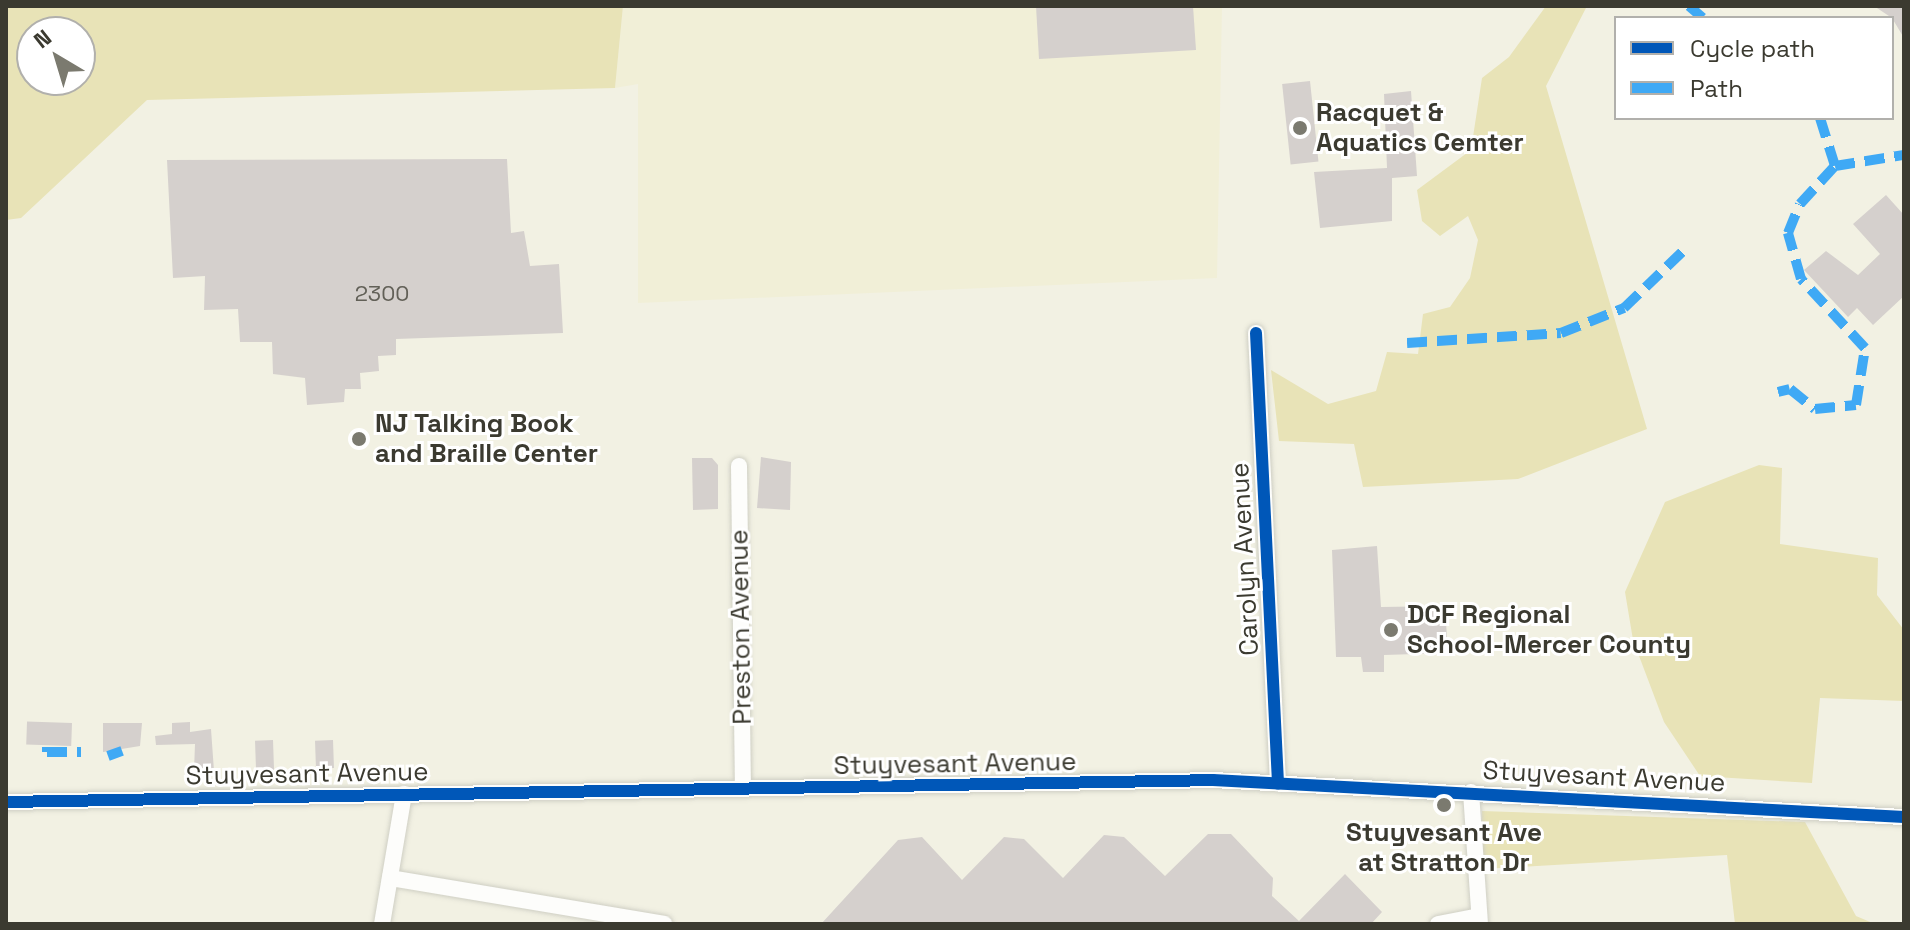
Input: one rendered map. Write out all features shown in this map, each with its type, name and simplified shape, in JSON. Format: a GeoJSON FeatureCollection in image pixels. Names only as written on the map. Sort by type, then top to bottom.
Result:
{"type":"FeatureCollection","features":[{"type":"Feature","properties":{"kind":"street","name":"Carolyn Avenue"},"geometry":{"type":"LineString","coordinates":[[1256,333],[1278,783]]}},
{"type":"Feature","properties":{"kind":"street","name":"Preston Avenue"},"geometry":{"type":"LineString","coordinates":[[739,466],[743,788]]}},
{"type":"Feature","properties":{"kind":"street","name":"Stuyvesant Avenue"},"geometry":{"type":"LineString","coordinates":[[6,802],[743,788],[1278,783],[1904,817]]}},
{"type":"Feature","properties":{"kind":"street"},"geometry":{"type":"LineString","coordinates":[[1438,924],[1479,920],[1471,792]]}},
{"type":"Feature","properties":{"kind":"street"},"geometry":{"type":"LineString","coordinates":[[382,924],[404,794]]}},
{"type":"Feature","properties":{"kind":"street"},"geometry":{"type":"LineString","coordinates":[[390,878],[664,924]]}},
{"type":"Feature","properties":{"kind":"shaded area"},"geometry":{"type":"Polygon","coordinates":[[[6,6],[623,6],[615,88],[147,100],[21,218],[6,220],[6,6]]]}},
{"type":"Feature","properties":{"kind":"shaded area"},"geometry":{"type":"Polygon","coordinates":[[[623,6],[1222,6],[1217,278],[638,303],[638,84],[615,88],[623,6]]]}},
{"type":"Feature","properties":{"kind":"shaded area"},"geometry":{"type":"Polygon","coordinates":[[[1546,6],[1587,6],[1546,86],[1647,429],[1518,479],[1363,487],[1354,444],[1279,441],[1271,370],[1328,404],[1376,391],[1387,352],[1418,354],[1423,314],[1450,307],[1470,278],[1478,240],[1468,216],[1440,236],[1422,221],[1417,190],[1471,150],[1482,78],[1509,57],[1546,6]]]}},
{"type":"Feature","properties":{"kind":"shaded area"},"geometry":{"type":"Polygon","coordinates":[[[1759,465],[1782,468],[1780,544],[1878,558],[1877,595],[1904,630],[1904,701],[1820,698],[1812,783],[1700,776],[1664,722],[1633,640],[1625,592],[1665,502],[1759,465]]]}},
{"type":"Feature","properties":{"kind":"shaded area"},"geometry":{"type":"Polygon","coordinates":[[[1482,811],[1805,822],[1856,916],[1875,924],[1735,924],[1727,855],[1483,869],[1482,811]]]}},
{"type":"Feature","properties":{"kind":"building"},"geometry":{"type":"Polygon","coordinates":[[[1036,6],[1193,6],[1196,50],[1039,59],[1036,6]]]}},
{"type":"Feature","properties":{"kind":"building"},"geometry":{"type":"Polygon","coordinates":[[[1874,6],[1904,6],[1904,38],[1894,16],[1874,6]]]}},
{"type":"Feature","properties":{"kind":"building"},"geometry":{"type":"Polygon","coordinates":[[[1310,81],[1318,162],[1291,164],[1282,84],[1310,81]]]}},
{"type":"Feature","properties":{"kind":"building","name":"Racquet & Aquatics Cemter"},"geometry":{"type":"Polygon","coordinates":[[[1411,91],[1417,176],[1392,178],[1392,221],[1320,228],[1314,172],[1387,168],[1384,94],[1411,91]]]}},
{"type":"Feature","properties":{"kind":"building"},"geometry":{"type":"Polygon","coordinates":[[[507,159],[511,233],[524,231],[530,266],[559,264],[563,333],[396,339],[396,355],[378,356],[379,371],[360,373],[361,389],[345,389],[344,402],[307,405],[305,378],[273,374],[272,342],[240,342],[238,309],[204,310],[205,276],[173,278],[167,160],[507,159]]]}},
{"type":"Feature","properties":{"kind":"building"},"geometry":{"type":"Polygon","coordinates":[[[1886,195],[1904,215],[1904,296],[1873,325],[1857,308],[1848,317],[1804,270],[1826,251],[1858,275],[1880,254],[1853,224],[1886,195]]]}},
{"type":"Feature","properties":{"kind":"building"},"geometry":{"type":"Polygon","coordinates":[[[761,457],[791,462],[790,510],[757,508],[761,457]]]}},
{"type":"Feature","properties":{"kind":"building"},"geometry":{"type":"Polygon","coordinates":[[[692,458],[712,458],[718,465],[718,509],[693,510],[692,458]]]}},
{"type":"Feature","properties":{"kind":"building","name":"DCF Regional School-Mercer County"},"geometry":{"type":"Polygon","coordinates":[[[1377,546],[1381,607],[1445,606],[1448,653],[1384,655],[1384,672],[1363,672],[1361,657],[1336,657],[1332,550],[1377,546]]]}},
{"type":"Feature","properties":{"kind":"building"},"geometry":{"type":"Polygon","coordinates":[[[27,721],[72,723],[71,746],[26,744],[27,721]]]}},
{"type":"Feature","properties":{"kind":"building"},"geometry":{"type":"Polygon","coordinates":[[[190,722],[190,732],[211,729],[214,771],[194,771],[195,744],[156,745],[155,736],[172,734],[172,723],[190,722]]]}},
{"type":"Feature","properties":{"kind":"building"},"geometry":{"type":"Polygon","coordinates":[[[103,723],[142,723],[140,746],[103,752],[103,723]]]}},
{"type":"Feature","properties":{"kind":"building"},"geometry":{"type":"Polygon","coordinates":[[[273,740],[274,770],[256,771],[255,741],[273,740]]]}},
{"type":"Feature","properties":{"kind":"building"},"geometry":{"type":"Polygon","coordinates":[[[333,740],[334,768],[316,769],[315,741],[333,740]]]}},
{"type":"Feature","properties":{"kind":"building"},"geometry":{"type":"Polygon","coordinates":[[[1208,834],[1231,834],[1273,878],[1272,896],[1299,921],[1345,874],[1382,912],[1371,924],[821,924],[898,840],[922,837],[962,880],[1004,837],[1024,839],[1063,878],[1104,835],[1124,837],[1165,876],[1208,834]]]}},
{"type":"Feature","properties":{"kind":"marked path"},"geometry":{"type":"LineString","coordinates":[[1689,6],[1701,16]]}},
{"type":"Feature","properties":{"kind":"marked path"},"geometry":{"type":"LineString","coordinates":[[1821,120],[1835,166]]}},
{"type":"Feature","properties":{"kind":"marked path"},"geometry":{"type":"LineString","coordinates":[[1778,392],[1790,389],[1815,409],[1856,405],[1865,348],[1801,279],[1788,233],[1800,204],[1835,166],[1904,155]]}},
{"type":"Feature","properties":{"kind":"marked path"},"geometry":{"type":"LineString","coordinates":[[1407,343],[1561,333],[1624,308],[1683,251]]}},
{"type":"Feature","properties":{"kind":"marked path"},"geometry":{"type":"LineString","coordinates":[[47,747],[47,752],[81,752]]}},
{"type":"Feature","properties":{"kind":"marked path"},"geometry":{"type":"LineString","coordinates":[[108,756],[122,751]]}},
{"type":"Feature","properties":{"kind":"cycle path"},"geometry":{"type":"LineString","coordinates":[[1256,333],[1278,783]]}},
{"type":"Feature","properties":{"kind":"cycle path"},"geometry":{"type":"LineString","coordinates":[[6,802],[1213,780],[1904,817]]}},
{"type":"Feature","properties":{"kind":"place","name":"Racquet & Aquatics Cemter"},"geometry":{"type":"Point","coordinates":[1300,128]}},
{"type":"Feature","properties":{"kind":"place","name":"NJ Talking Book and Braille Center"},"geometry":{"type":"Point","coordinates":[359,439]}},
{"type":"Feature","properties":{"kind":"place","name":"DCF Regional School-Mercer County"},"geometry":{"type":"Point","coordinates":[1391,630]}},
{"type":"Feature","properties":{"kind":"place","name":"Stuyvesant Ave at Stratton Dr"},"geometry":{"type":"Point","coordinates":[1444,805]}}]}
